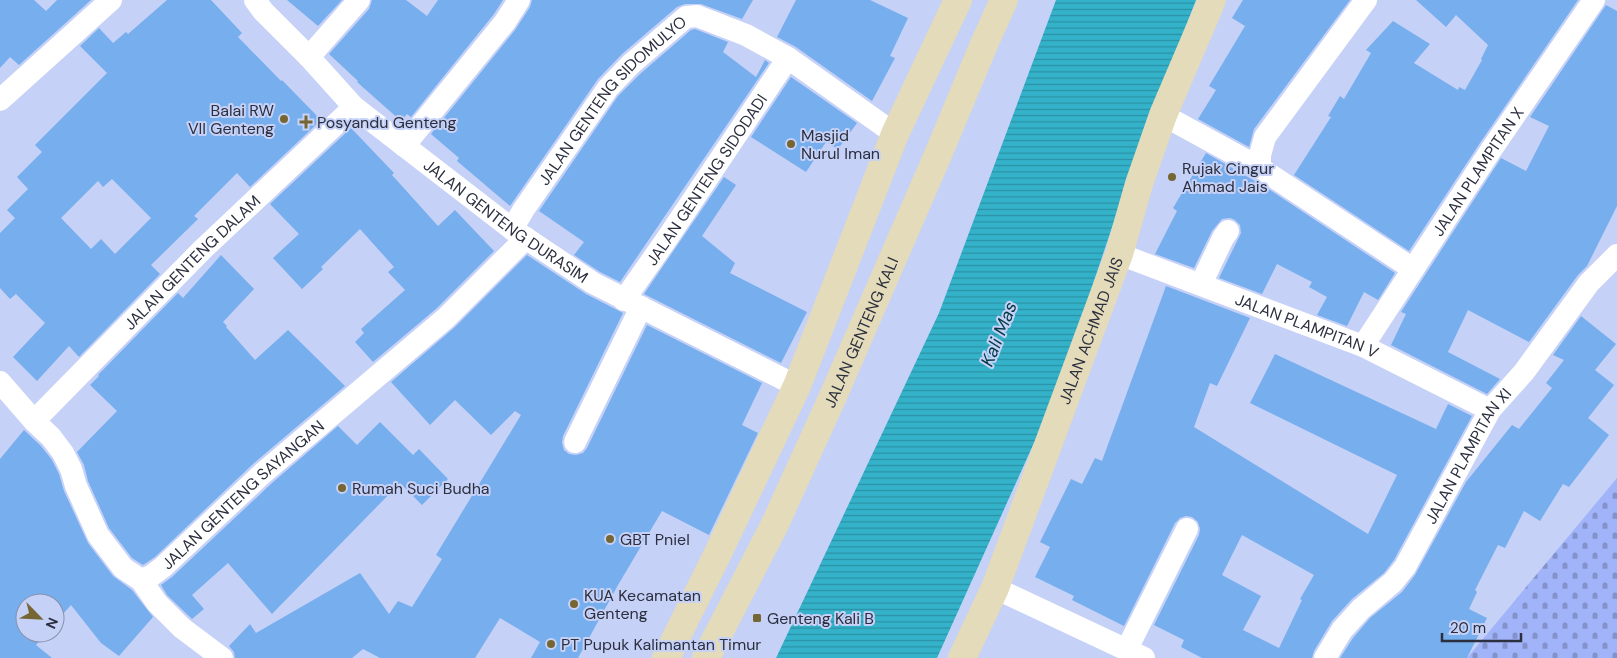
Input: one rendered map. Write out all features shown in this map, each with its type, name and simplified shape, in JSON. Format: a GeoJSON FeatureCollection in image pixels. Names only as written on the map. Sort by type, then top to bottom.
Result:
{"type":"FeatureCollection","features":[{"type":"Feature","properties":{"kind":"main road"},"geometry":{"type":"LineString","coordinates":[[666,658],[797,386],[896,134],[958,0]]}},
{"type":"Feature","properties":{"kind":"main road","name":"JALAN GENTENG KALI"},"geometry":{"type":"LineString","coordinates":[[706,658],[775,524],[830,403],[1004,0]]}},
{"type":"Feature","properties":{"kind":"main road","name":"JALAN ACHMAD JAIS"},"geometry":{"type":"LineString","coordinates":[[962,658],[996,588],[1119,254],[1139,184],[1163,115],[1212,0]]}},
{"type":"Feature","properties":{"kind":"street"},"geometry":{"type":"LineString","coordinates":[[0,100],[111,0]]}},
{"type":"Feature","properties":{"kind":"street","name":"JALAN GENTENG DURASIM"},"geometry":{"type":"LineString","coordinates":[[255,0],[263,11],[309,57],[354,107],[519,234],[593,284],[797,386]]}},
{"type":"Feature","properties":{"kind":"street"},"geometry":{"type":"LineString","coordinates":[[309,57],[359,0]]}},
{"type":"Feature","properties":{"kind":"street"},"geometry":{"type":"LineString","coordinates":[[404,146],[504,22],[519,0]]}},
{"type":"Feature","properties":{"kind":"street"},"geometry":{"type":"LineString","coordinates":[[1260,168],[1260,155],[1265,137],[1366,0]]}},
{"type":"Feature","properties":{"kind":"street","name":"JALAN PLAMPITAN X"},"geometry":{"type":"LineString","coordinates":[[1363,346],[1491,150],[1594,0]]}},
{"type":"Feature","properties":{"kind":"street","name":"JALAN GENTENG SIDOMULYO"},"geometry":{"type":"LineString","coordinates":[[519,234],[524,209],[608,88],[631,64],[686,17],[697,16],[746,35],[788,58],[896,134]]}},
{"type":"Feature","properties":{"kind":"street","name":"JALAN GENTENG SIDODADI"},"geometry":{"type":"LineString","coordinates":[[575,442],[632,303],[666,240],[788,58]]}},
{"type":"Feature","properties":{"kind":"street","name":"JALAN GENTENG DALAM"},"geometry":{"type":"LineString","coordinates":[[34,421],[202,250],[354,107]]}},
{"type":"Feature","properties":{"kind":"street"},"geometry":{"type":"LineString","coordinates":[[1163,115],[1260,168],[1413,270]]}},
{"type":"Feature","properties":{"kind":"street"},"geometry":{"type":"LineString","coordinates":[[1201,284],[1228,231]]}},
{"type":"Feature","properties":{"kind":"street","name":"JALAN GENTENG SAYANGAN"},"geometry":{"type":"LineString","coordinates":[[141,580],[151,576],[163,567],[263,473],[446,318],[519,234]]}},
{"type":"Feature","properties":{"kind":"street","name":"JALAN PLAMPITAN V"},"geometry":{"type":"LineString","coordinates":[[1119,254],[1363,346],[1490,410]]}},
{"type":"Feature","properties":{"kind":"street","name":"JALAN PLAMPITAN XI"},"geometry":{"type":"LineString","coordinates":[[1325,658],[1342,630],[1361,609],[1393,582],[1405,567],[1490,410],[1524,372],[1589,283],[1617,255]]}},
{"type":"Feature","properties":{"kind":"street"},"geometry":{"type":"LineString","coordinates":[[0,382],[34,421],[51,437],[63,453],[98,535],[123,568],[141,580],[157,603],[182,628],[222,658]]}},
{"type":"Feature","properties":{"kind":"street"},"geometry":{"type":"LineString","coordinates":[[996,588],[1135,654],[1187,530]]}},
{"type":"Feature","properties":{"kind":"green space"},"geometry":{"type":"Polygon","coordinates":[[[1617,478],[1617,658],[1467,658],[1617,478]]]}},
{"type":"Feature","properties":{"kind":"water","name":"Kali Mas"},"geometry":{"type":"Polygon","coordinates":[[[1056,0],[1196,0],[1137,153],[1056,394],[937,658],[776,658],[939,313],[1056,0]]]}},
{"type":"Feature","properties":{"kind":"building"},"geometry":{"type":"Polygon","coordinates":[[[0,0],[34,0],[46,11],[57,0],[91,0],[19,65],[10,57],[0,68],[0,0]]]}},
{"type":"Feature","properties":{"kind":"building"},"geometry":{"type":"Polygon","coordinates":[[[167,0],[211,0],[242,33],[238,37],[321,120],[250,187],[237,173],[194,216],[198,219],[151,265],[160,274],[79,357],[69,346],[37,381],[13,357],[45,323],[16,294],[10,299],[0,288],[0,233],[15,218],[7,210],[28,189],[17,177],[42,152],[35,145],[107,73],[80,46],[99,28],[113,43],[126,32],[128,34],[167,0]],[[112,179],[103,187],[98,181],[61,218],[91,249],[101,239],[115,254],[151,218],[112,179]]]}},
{"type":"Feature","properties":{"kind":"building"},"geometry":{"type":"Polygon","coordinates":[[[287,0],[342,0],[318,26],[287,0]]]}},
{"type":"Feature","properties":{"kind":"building"},"geometry":{"type":"Polygon","coordinates":[[[372,0],[406,0],[427,16],[438,0],[503,0],[494,14],[411,117],[407,114],[401,121],[329,54],[369,9],[372,0]]]}},
{"type":"Feature","properties":{"kind":"building"},"geometry":{"type":"Polygon","coordinates":[[[532,0],[753,0],[742,19],[701,4],[685,4],[677,7],[622,54],[598,79],[510,206],[457,161],[459,158],[431,134],[515,30],[530,7],[532,0]]]}},
{"type":"Feature","properties":{"kind":"building"},"geometry":{"type":"Polygon","coordinates":[[[796,0],[870,0],[908,18],[890,56],[895,58],[872,101],[796,47],[777,37],[796,0]]]}},
{"type":"Feature","properties":{"kind":"building"},"geometry":{"type":"Polygon","coordinates":[[[1243,0],[1350,0],[1254,129],[1249,147],[1198,119],[1216,90],[1209,86],[1245,26],[1232,18],[1243,0]]]}},
{"type":"Feature","properties":{"kind":"building"},"geometry":{"type":"Polygon","coordinates":[[[1416,0],[1578,0],[1409,251],[1294,175],[1331,117],[1328,116],[1340,96],[1344,99],[1371,53],[1366,50],[1393,21],[1430,44],[1414,63],[1458,90],[1459,87],[1465,90],[1488,45],[1456,15],[1446,27],[1416,0]]]}},
{"type":"Feature","properties":{"kind":"building"},"geometry":{"type":"Polygon","coordinates":[[[1606,5],[1617,11],[1617,206],[1587,266],[1578,275],[1529,342],[1468,310],[1448,352],[1500,379],[1487,394],[1391,345],[1406,314],[1401,312],[1501,158],[1526,171],[1549,126],[1530,117],[1606,5]]]}},
{"type":"Feature","properties":{"kind":"building"},"geometry":{"type":"Polygon","coordinates":[[[695,29],[728,42],[723,52],[756,77],[765,60],[769,63],[620,282],[574,255],[584,242],[539,211],[618,96],[640,74],[691,30],[695,29]]]}},
{"type":"Feature","properties":{"kind":"building"},"geometry":{"type":"Polygon","coordinates":[[[791,77],[857,123],[838,149],[826,142],[806,172],[751,137],[791,77]]]}},
{"type":"Feature","properties":{"kind":"building"},"geometry":{"type":"Polygon","coordinates":[[[351,128],[394,173],[392,175],[438,226],[455,210],[494,251],[437,308],[373,362],[355,342],[364,333],[361,329],[405,290],[388,272],[394,267],[360,229],[321,267],[323,269],[302,289],[273,258],[299,234],[270,204],[351,128]]]}},
{"type":"Feature","properties":{"kind":"building"},"geometry":{"type":"Polygon","coordinates":[[[1206,153],[1267,188],[1395,273],[1378,300],[1364,292],[1347,326],[1317,315],[1327,297],[1309,287],[1312,282],[1277,264],[1262,294],[1219,278],[1241,233],[1240,225],[1230,218],[1222,219],[1212,231],[1194,268],[1155,254],[1177,211],[1173,208],[1206,153]]]}},
{"type":"Feature","properties":{"kind":"building"},"geometry":{"type":"Polygon","coordinates":[[[724,177],[736,185],[702,236],[735,263],[730,273],[807,312],[781,363],[644,294],[724,177]]]}},
{"type":"Feature","properties":{"kind":"building"},"geometry":{"type":"Polygon","coordinates":[[[221,255],[254,289],[223,322],[255,360],[288,330],[345,386],[254,463],[155,557],[143,565],[132,558],[109,528],[77,452],[117,411],[90,385],[178,293],[183,298],[221,255]]]}},
{"type":"Feature","properties":{"kind":"building"},"geometry":{"type":"Polygon","coordinates":[[[527,255],[586,294],[623,313],[563,436],[564,450],[569,454],[583,453],[587,448],[647,325],[762,383],[742,425],[758,433],[709,535],[662,511],[578,658],[531,658],[540,642],[500,618],[475,658],[380,658],[363,649],[352,658],[235,658],[234,652],[229,646],[250,624],[256,633],[360,573],[389,614],[398,601],[412,607],[442,559],[436,555],[521,415],[515,411],[491,435],[455,400],[430,425],[391,382],[455,327],[527,255]]]}},
{"type":"Feature","properties":{"kind":"building"},"geometry":{"type":"Polygon","coordinates":[[[1166,286],[1250,318],[1217,386],[1210,383],[1194,427],[1368,534],[1397,475],[1250,403],[1275,354],[1436,429],[1448,404],[1472,416],[1394,560],[1384,573],[1352,599],[1332,621],[1314,651],[1312,658],[1202,658],[1181,647],[1184,640],[1154,625],[1199,535],[1198,522],[1192,517],[1180,518],[1175,523],[1124,626],[1072,600],[1074,596],[1035,577],[1050,547],[1040,542],[1071,479],[1082,484],[1095,458],[1102,461],[1166,286]],[[1242,535],[1222,575],[1261,596],[1243,630],[1279,648],[1302,600],[1300,599],[1314,575],[1242,535]]]}},
{"type":"Feature","properties":{"kind":"building"},"geometry":{"type":"Polygon","coordinates":[[[1581,316],[1616,344],[1595,370],[1614,385],[1588,418],[1609,435],[1569,487],[1563,484],[1540,521],[1524,511],[1505,548],[1498,545],[1475,590],[1477,592],[1469,609],[1487,618],[1467,658],[1340,658],[1353,638],[1370,618],[1402,592],[1415,575],[1466,482],[1512,425],[1519,429],[1552,388],[1546,383],[1564,360],[1553,355],[1581,316]]]}},
{"type":"Feature","properties":{"kind":"building"},"geometry":{"type":"Polygon","coordinates":[[[380,422],[413,455],[419,449],[448,479],[422,505],[400,483],[272,614],[228,563],[192,595],[204,609],[192,619],[167,595],[161,585],[172,577],[272,483],[338,426],[357,445],[380,422]]]}},
{"type":"Feature","properties":{"kind":"building"},"geometry":{"type":"Polygon","coordinates":[[[24,430],[41,446],[52,460],[59,474],[64,491],[88,543],[113,576],[132,590],[153,617],[119,656],[101,643],[71,605],[65,612],[65,593],[15,593],[15,643],[38,643],[36,645],[52,658],[0,658],[0,459],[24,430]]]}},
{"type":"Feature","properties":{"kind":"place","name":"Balai RW VII Genteng"},"geometry":{"type":"Point","coordinates":[284,119]}},
{"type":"Feature","properties":{"kind":"place","name":"Posyandu Genteng"},"geometry":{"type":"Point","coordinates":[306,122]}},
{"type":"Feature","properties":{"kind":"place","name":"Masjid Nurul Iman"},"geometry":{"type":"Point","coordinates":[791,144]}},
{"type":"Feature","properties":{"kind":"place","name":"Rujak Cingur Ahmad Jais"},"geometry":{"type":"Point","coordinates":[1172,177]}},
{"type":"Feature","properties":{"kind":"place","name":"Rumah Suci Budha"},"geometry":{"type":"Point","coordinates":[342,488]}},
{"type":"Feature","properties":{"kind":"place","name":"GBT Pniel"},"geometry":{"type":"Point","coordinates":[610,539]}},
{"type":"Feature","properties":{"kind":"place","name":"KUA Kecamatan Genteng"},"geometry":{"type":"Point","coordinates":[574,604]}},
{"type":"Feature","properties":{"kind":"place","name":"Genteng Kali B"},"geometry":{"type":"Point","coordinates":[757,618]}},
{"type":"Feature","properties":{"kind":"place","name":"PT Pupuk Kalimantan Timur"},"geometry":{"type":"Point","coordinates":[551,644]}}]}
